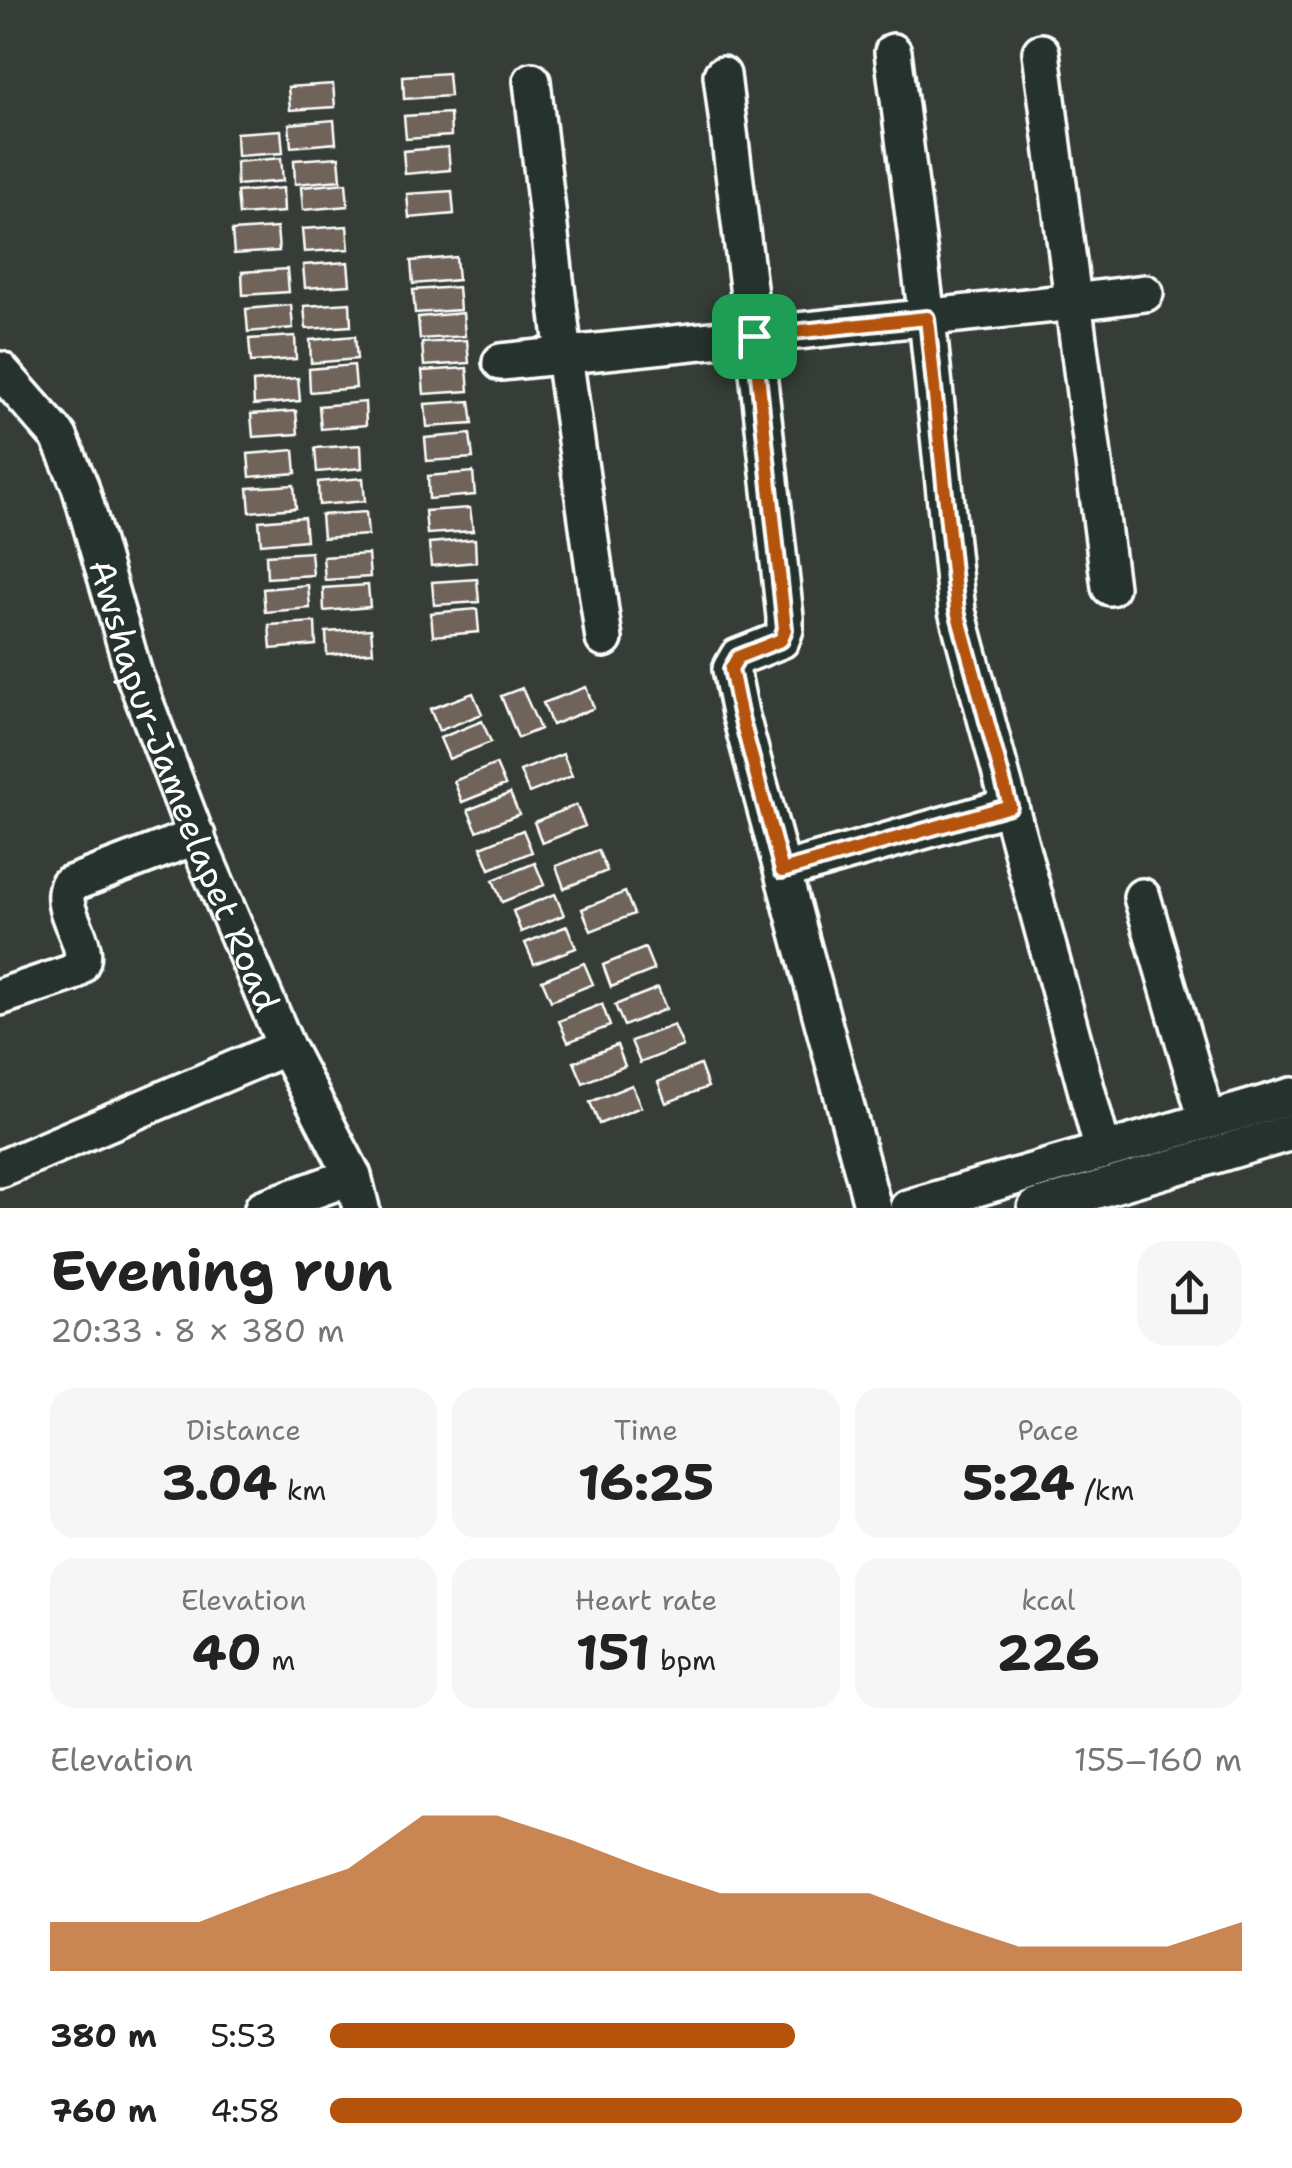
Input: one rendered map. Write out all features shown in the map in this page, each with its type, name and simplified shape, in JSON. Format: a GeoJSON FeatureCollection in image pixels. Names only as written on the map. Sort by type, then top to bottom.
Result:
{"type":"FeatureCollection","features":[{"type":"Feature","properties":{"kind":"street"},"geometry":{"type":"LineString","coordinates":[[893,52],[927,318],[957,611],[1104,1151]]}},
{"type":"Feature","properties":{"kind":"street"},"geometry":{"type":"LineString","coordinates":[[1040,52],[1110,587]]}},
{"type":"Feature","properties":{"kind":"street"},"geometry":{"type":"LineString","coordinates":[[722,76],[785,629],[781,640],[738,657],[731,669],[873,1208]]}},
{"type":"Feature","properties":{"kind":"street"},"geometry":{"type":"LineString","coordinates":[[532,81],[564,356],[604,639]]}},
{"type":"Feature","properties":{"kind":"street"},"geometry":{"type":"LineString","coordinates":[[501,362],[1146,293]]}},
{"type":"Feature","properties":{"kind":"street","name":"Awshapur-Jameelapet Road"},"geometry":{"type":"LineString","coordinates":[[0,370],[59,438],[80,486],[134,674],[196,836],[286,1047],[357,1192]]}},
{"type":"Feature","properties":{"kind":"street"},"geometry":{"type":"LineString","coordinates":[[782,871],[1010,806]]}},
{"type":"Feature","properties":{"kind":"street"},"geometry":{"type":"LineString","coordinates":[[0,997],[80,968],[82,951],[64,894],[68,884],[196,836]]}},
{"type":"Feature","properties":{"kind":"street"},"geometry":{"type":"LineString","coordinates":[[1142,897],[1207,1120]]}},
{"type":"Feature","properties":{"kind":"street"},"geometry":{"type":"LineString","coordinates":[[0,1169],[286,1047]]}},
{"type":"Feature","properties":{"kind":"street"},"geometry":{"type":"LineString","coordinates":[[908,1208],[1292,1096]]}},
{"type":"Feature","properties":{"kind":"street"},"geometry":{"type":"LineString","coordinates":[[1036,1208],[1292,1132]]}},
{"type":"Feature","properties":{"kind":"street"},"geometry":{"type":"LineString","coordinates":[[264,1208],[357,1192]]}},
{"type":"Feature","properties":{"kind":"building"},"geometry":{"type":"Polygon","coordinates":[[[448,73],[450,96],[404,99],[403,76],[448,73]]]}},
{"type":"Feature","properties":{"kind":"building"},"geometry":{"type":"Polygon","coordinates":[[[333,84],[335,107],[290,110],[288,87],[333,84]]]}},
{"type":"Feature","properties":{"kind":"building"},"geometry":{"type":"Polygon","coordinates":[[[450,113],[451,136],[406,139],[404,116],[450,113]]]}},
{"type":"Feature","properties":{"kind":"building"},"geometry":{"type":"Polygon","coordinates":[[[334,120],[336,143],[291,147],[289,124],[334,120]]]}},
{"type":"Feature","properties":{"kind":"building"},"geometry":{"type":"Polygon","coordinates":[[[281,130],[283,153],[237,156],[236,133],[281,130]]]}},
{"type":"Feature","properties":{"kind":"building"},"geometry":{"type":"Polygon","coordinates":[[[448,147],[450,170],[405,174],[403,151],[448,147]]]}},
{"type":"Feature","properties":{"kind":"building"},"geometry":{"type":"Polygon","coordinates":[[[339,157],[341,180],[295,184],[294,160],[339,157]]]}},
{"type":"Feature","properties":{"kind":"building"},"geometry":{"type":"Polygon","coordinates":[[[281,158],[283,181],[237,185],[236,162],[281,158]]]}},
{"type":"Feature","properties":{"kind":"building"},"geometry":{"type":"Polygon","coordinates":[[[346,183],[348,206],[303,210],[301,187],[346,183]]]}},
{"type":"Feature","properties":{"kind":"building"},"geometry":{"type":"Polygon","coordinates":[[[283,188],[284,212],[239,215],[237,192],[283,188]]]}},
{"type":"Feature","properties":{"kind":"building"},"geometry":{"type":"Polygon","coordinates":[[[452,191],[454,214],[409,218],[407,194],[452,191]]]}},
{"type":"Feature","properties":{"kind":"building"},"geometry":{"type":"Polygon","coordinates":[[[347,226],[349,249],[304,252],[302,229],[347,226]]]}},
{"type":"Feature","properties":{"kind":"building"},"geometry":{"type":"Polygon","coordinates":[[[277,228],[279,251],[234,254],[232,231],[277,228]]]}},
{"type":"Feature","properties":{"kind":"building"},"geometry":{"type":"Polygon","coordinates":[[[456,257],[458,280],[413,284],[411,261],[456,257]]]}},
{"type":"Feature","properties":{"kind":"building"},"geometry":{"type":"Polygon","coordinates":[[[348,262],[350,285],[305,288],[303,265],[348,262]]]}},
{"type":"Feature","properties":{"kind":"building"},"geometry":{"type":"Polygon","coordinates":[[[287,269],[289,292],[243,295],[242,272],[287,269]]]}},
{"type":"Feature","properties":{"kind":"building"},"geometry":{"type":"Polygon","coordinates":[[[458,287],[460,310],[415,313],[413,290],[458,287]]]}},
{"type":"Feature","properties":{"kind":"building"},"geometry":{"type":"Polygon","coordinates":[[[350,303],[351,326],[306,329],[304,306],[350,303]]]}},
{"type":"Feature","properties":{"kind":"building"},"geometry":{"type":"Polygon","coordinates":[[[291,305],[293,328],[248,332],[246,309],[291,305]]]}},
{"type":"Feature","properties":{"kind":"building"},"geometry":{"type":"Polygon","coordinates":[[[463,313],[465,336],[420,339],[418,317],[463,313]]]}},
{"type":"Feature","properties":{"kind":"building"},"geometry":{"type":"Polygon","coordinates":[[[295,336],[296,359],[251,362],[249,339],[295,336]]]}},
{"type":"Feature","properties":{"kind":"building"},"geometry":{"type":"Polygon","coordinates":[[[355,336],[357,359],[311,363],[310,340],[355,336]]]}},
{"type":"Feature","properties":{"kind":"building"},"geometry":{"type":"Polygon","coordinates":[[[467,340],[469,363],[424,366],[422,343],[467,340]]]}},
{"type":"Feature","properties":{"kind":"building"},"geometry":{"type":"Polygon","coordinates":[[[354,365],[356,388],[310,392],[309,369],[354,365]]]}},
{"type":"Feature","properties":{"kind":"building"},"geometry":{"type":"Polygon","coordinates":[[[467,368],[469,391],[424,394],[422,371],[467,368]]]}},
{"type":"Feature","properties":{"kind":"building"},"geometry":{"type":"Polygon","coordinates":[[[298,378],[300,401],[254,405],[253,382],[298,378]]]}},
{"type":"Feature","properties":{"kind":"building"},"geometry":{"type":"Polygon","coordinates":[[[470,401],[473,424],[427,427],[425,404],[470,401]]]}},
{"type":"Feature","properties":{"kind":"building"},"geometry":{"type":"Polygon","coordinates":[[[365,402],[366,425],[321,429],[319,406],[365,402]]]}},
{"type":"Feature","properties":{"kind":"building"},"geometry":{"type":"Polygon","coordinates":[[[296,411],[298,434],[253,437],[251,414],[296,411]]]}},
{"type":"Feature","properties":{"kind":"building"},"geometry":{"type":"Polygon","coordinates":[[[470,434],[473,458],[427,461],[425,438],[470,434]]]}},
{"type":"Feature","properties":{"kind":"building"},"geometry":{"type":"Polygon","coordinates":[[[361,445],[362,468],[317,472],[315,448],[361,445]]]}},
{"type":"Feature","properties":{"kind":"building"},"geometry":{"type":"Polygon","coordinates":[[[294,450],[296,473],[250,477],[248,454],[294,450]]]}},
{"type":"Feature","properties":{"kind":"building"},"geometry":{"type":"Polygon","coordinates":[[[473,472],[475,495],[429,499],[428,476],[473,472]]]}},
{"type":"Feature","properties":{"kind":"building"},"geometry":{"type":"Polygon","coordinates":[[[363,478],[365,501],[319,505],[318,482],[363,478]]]}},
{"type":"Feature","properties":{"kind":"building"},"geometry":{"type":"Polygon","coordinates":[[[294,485],[296,508],[250,512],[248,488],[294,485]]]}},
{"type":"Feature","properties":{"kind":"building"},"geometry":{"type":"Polygon","coordinates":[[[470,508],[473,531],[427,534],[425,511],[470,508]]]}},
{"type":"Feature","properties":{"kind":"building"},"geometry":{"type":"Polygon","coordinates":[[[366,512],[368,535],[323,538],[321,515],[366,512]]]}},
{"type":"Feature","properties":{"kind":"building"},"geometry":{"type":"Polygon","coordinates":[[[304,517],[306,540],[261,544],[259,521],[304,517]]]}},
{"type":"Feature","properties":{"kind":"building"},"geometry":{"type":"Polygon","coordinates":[[[475,539],[476,562],[431,566],[429,543],[475,539]]]}},
{"type":"Feature","properties":{"kind":"building"},"geometry":{"type":"Polygon","coordinates":[[[311,552],[313,575],[267,578],[266,555],[311,552]]]}},
{"type":"Feature","properties":{"kind":"building"},"geometry":{"type":"Polygon","coordinates":[[[368,554],[370,577],[325,580],[323,557],[368,554]]]}},
{"type":"Feature","properties":{"kind":"building"},"geometry":{"type":"Polygon","coordinates":[[[477,579],[479,602],[434,605],[432,582],[477,579]]]}},
{"type":"Feature","properties":{"kind":"building"},"geometry":{"type":"Polygon","coordinates":[[[308,585],[310,608],[265,612],[263,589],[308,585]]]}},
{"type":"Feature","properties":{"kind":"building"},"geometry":{"type":"Polygon","coordinates":[[[368,585],[370,607],[324,611],[323,588],[368,585]]]}},
{"type":"Feature","properties":{"kind":"building"},"geometry":{"type":"Polygon","coordinates":[[[477,609],[479,632],[433,636],[431,613],[477,609]]]}},
{"type":"Feature","properties":{"kind":"building"},"geometry":{"type":"Polygon","coordinates":[[[315,622],[316,645],[271,649],[269,625],[315,622]]]}},
{"type":"Feature","properties":{"kind":"building"},"geometry":{"type":"Polygon","coordinates":[[[371,629],[373,652],[327,655],[326,632],[371,629]]]}},
{"type":"Feature","properties":{"kind":"building"},"geometry":{"type":"Polygon","coordinates":[[[586,687],[594,708],[552,725],[543,703],[586,687]]]}},
{"type":"Feature","properties":{"kind":"building"},"geometry":{"type":"Polygon","coordinates":[[[522,688],[540,729],[518,738],[501,696],[522,688]]]}},
{"type":"Feature","properties":{"kind":"building"},"geometry":{"type":"Polygon","coordinates":[[[473,693],[482,714],[439,731],[430,709],[473,693]]]}},
{"type":"Feature","properties":{"kind":"building"},"geometry":{"type":"Polygon","coordinates":[[[482,721],[491,742],[449,759],[440,738],[482,721]]]}},
{"type":"Feature","properties":{"kind":"building"},"geometry":{"type":"Polygon","coordinates":[[[563,754],[572,776],[529,793],[520,771],[563,754]]]}},
{"type":"Feature","properties":{"kind":"building"},"geometry":{"type":"Polygon","coordinates":[[[496,764],[505,785],[462,802],[454,781],[496,764]]]}},
{"type":"Feature","properties":{"kind":"building"},"geometry":{"type":"Polygon","coordinates":[[[510,793],[519,814],[477,831],[468,810],[510,793]]]}},
{"type":"Feature","properties":{"kind":"building"},"geometry":{"type":"Polygon","coordinates":[[[576,805],[585,826],[542,843],[534,822],[576,805]]]}},
{"type":"Feature","properties":{"kind":"building"},"geometry":{"type":"Polygon","coordinates":[[[523,830],[532,852],[490,869],[481,847],[523,830]]]}},
{"type":"Feature","properties":{"kind":"building"},"geometry":{"type":"Polygon","coordinates":[[[598,850],[607,871],[564,888],[556,866],[598,850]]]}},
{"type":"Feature","properties":{"kind":"building"},"geometry":{"type":"Polygon","coordinates":[[[535,863],[544,885],[502,902],[493,880],[535,863]]]}},
{"type":"Feature","properties":{"kind":"building"},"geometry":{"type":"Polygon","coordinates":[[[625,892],[634,914],[591,931],[582,909],[625,892]]]}},
{"type":"Feature","properties":{"kind":"building"},"geometry":{"type":"Polygon","coordinates":[[[555,894],[564,915],[521,932],[513,911],[555,894]]]}},
{"type":"Feature","properties":{"kind":"building"},"geometry":{"type":"Polygon","coordinates":[[[567,926],[576,948],[534,964],[525,943],[567,926]]]}},
{"type":"Feature","properties":{"kind":"building"},"geometry":{"type":"Polygon","coordinates":[[[645,948],[654,970],[611,987],[603,965],[645,948]]]}},
{"type":"Feature","properties":{"kind":"building"},"geometry":{"type":"Polygon","coordinates":[[[584,963],[593,984],[551,1001],[542,980],[584,963]]]}},
{"type":"Feature","properties":{"kind":"building"},"geometry":{"type":"Polygon","coordinates":[[[658,988],[666,1009],[624,1026],[615,1005],[658,988]]]}},
{"type":"Feature","properties":{"kind":"building"},"geometry":{"type":"Polygon","coordinates":[[[602,1004],[610,1026],[568,1042],[559,1021],[602,1004]]]}},
{"type":"Feature","properties":{"kind":"building"},"geometry":{"type":"Polygon","coordinates":[[[674,1025],[683,1046],[640,1063],[631,1041],[674,1025]]]}},
{"type":"Feature","properties":{"kind":"building"},"geometry":{"type":"Polygon","coordinates":[[[617,1045],[625,1066],[583,1083],[574,1062],[617,1045]]]}},
{"type":"Feature","properties":{"kind":"building"},"geometry":{"type":"Polygon","coordinates":[[[700,1065],[708,1087],[666,1103],[658,1082],[700,1065]]]}},
{"type":"Feature","properties":{"kind":"building"},"geometry":{"type":"Polygon","coordinates":[[[632,1085],[641,1107],[599,1124],[590,1102],[632,1085]]]}},
{"type":"Feature","properties":{"kind":"route"},"geometry":{"type":"LineString","coordinates":[[927,318],[957,611],[1010,806],[782,871],[731,669],[738,657],[781,640],[786,617],[754,336],[927,318]]}}]}
